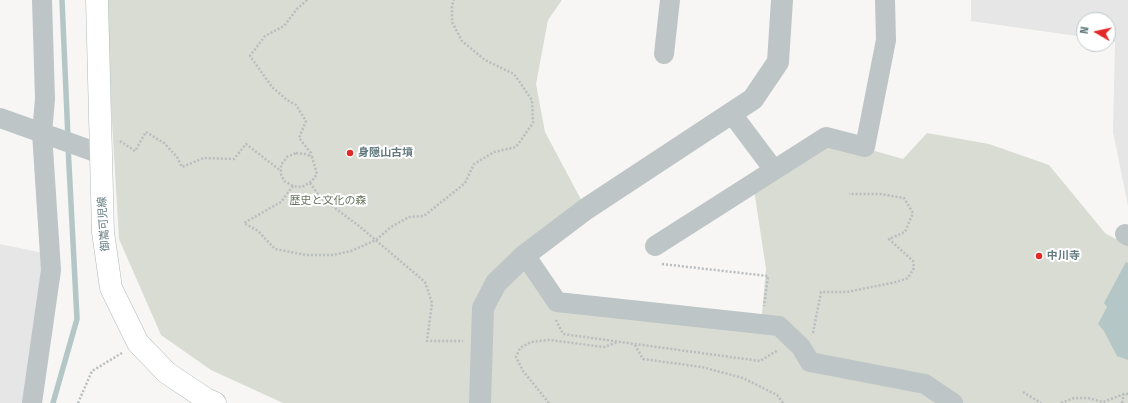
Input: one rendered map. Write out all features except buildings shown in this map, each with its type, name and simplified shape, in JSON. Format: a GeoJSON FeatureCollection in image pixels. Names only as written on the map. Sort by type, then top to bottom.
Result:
{"type":"FeatureCollection","features":[{"type":"Feature","properties":{"kind":"main road","name":"御嵩可児線"},"geometry":{"type":"LineString","coordinates":[[96,0],[102,133],[103,232],[111,288],[138,343],[167,373],[206,399],[215,403]]}},
{"type":"Feature","properties":{"kind":"street"},"geometry":{"type":"LineString","coordinates":[[32,403],[51,270],[42,133],[45,99],[42,0]]}},
{"type":"Feature","properties":{"kind":"street"},"geometry":{"type":"LineString","coordinates":[[664,54],[670,0]]}},
{"type":"Feature","properties":{"kind":"street"},"geometry":{"type":"LineString","coordinates":[[480,403],[483,308],[496,283],[525,255],[586,209],[753,99],[778,62],[782,0]]}},
{"type":"Feature","properties":{"kind":"street"},"geometry":{"type":"LineString","coordinates":[[655,246],[826,137],[865,147],[886,40],[885,0]]}},
{"type":"Feature","properties":{"kind":"street"},"geometry":{"type":"LineString","coordinates":[[732,114],[774,170]]}},
{"type":"Feature","properties":{"kind":"street"},"geometry":{"type":"LineString","coordinates":[[0,118],[102,154]]}},
{"type":"Feature","properties":{"kind":"street"},"geometry":{"type":"LineString","coordinates":[[525,255],[557,302],[779,326],[794,341],[810,362],[925,384],[953,403]]}},
{"type":"Feature","properties":{"kind":"path"},"geometry":{"type":"LineString","coordinates":[[307,0],[297,9],[284,26],[265,36],[250,56],[272,87],[287,100],[296,105],[306,121],[299,138],[311,153],[310,156],[315,164],[317,174],[310,182],[302,187],[293,186],[284,181],[281,165],[287,157],[296,153],[310,156]]}},
{"type":"Feature","properties":{"kind":"path"},"geometry":{"type":"LineString","coordinates":[[293,186],[281,202],[244,224],[258,232],[275,249],[306,256],[333,255],[351,251],[376,240],[391,227],[409,217],[424,216],[465,183],[474,164],[494,152],[516,147],[533,123],[532,100],[514,74],[485,60],[462,41],[452,22],[452,6],[454,0]]}},
{"type":"Feature","properties":{"kind":"path"},"geometry":{"type":"LineString","coordinates":[[102,133],[111,135],[135,150],[146,132],[164,143],[177,157],[182,167],[204,158],[234,159],[246,144],[281,171]]}},
{"type":"Feature","properties":{"kind":"path"},"geometry":{"type":"LineString","coordinates":[[310,182],[320,197],[376,240],[425,282],[432,303],[427,341],[468,341]]}},
{"type":"Feature","properties":{"kind":"path"},"geometry":{"type":"LineString","coordinates":[[813,334],[821,292],[847,292],[896,282],[908,278],[914,268],[913,261],[889,239],[905,232],[914,213],[904,198],[880,194],[849,194]]}},
{"type":"Feature","properties":{"kind":"path"},"geometry":{"type":"LineString","coordinates":[[655,246],[652,263],[768,276],[761,325]]}},
{"type":"Feature","properties":{"kind":"path"},"geometry":{"type":"LineString","coordinates":[[554,315],[563,334],[760,360],[794,341]]}},
{"type":"Feature","properties":{"kind":"path"},"geometry":{"type":"LineString","coordinates":[[549,403],[523,371],[516,357],[520,348],[531,342],[549,340],[604,347],[619,342]]}},
{"type":"Feature","properties":{"kind":"path"},"geometry":{"type":"LineString","coordinates":[[78,403],[92,371],[138,343]]}},
{"type":"Feature","properties":{"kind":"path"},"geometry":{"type":"LineString","coordinates":[[635,344],[643,359],[702,367],[743,378],[776,395],[783,403]]}},
{"type":"Feature","properties":{"kind":"path"},"geometry":{"type":"LineString","coordinates":[[1023,392],[1041,403]]}},
{"type":"Feature","properties":{"kind":"path"},"geometry":{"type":"LineString","coordinates":[[1122,403],[1124,394]]}},
{"type":"Feature","properties":{"kind":"path"},"geometry":{"type":"LineString","coordinates":[[1060,403],[1074,398],[1088,398],[1103,402],[1124,394],[1128,394]]}},
{"type":"Feature","properties":{"kind":"shaded area"},"geometry":{"type":"Polygon","coordinates":[[[971,0],[1128,0],[1128,206],[1113,132],[1116,12],[1076,12],[1076,36],[971,21],[971,0]]]}},
{"type":"Feature","properties":{"kind":"shaded area"},"geometry":{"type":"Polygon","coordinates":[[[0,244],[43,253],[25,403],[0,403],[0,244]]]}},
{"type":"Feature","properties":{"kind":"shaded area"},"geometry":{"type":"Polygon","coordinates":[[[1126,262],[1128,263],[1128,360],[1117,356],[1104,331],[1098,324],[1107,307],[1104,303],[1126,262]]]}},
{"type":"Feature","properties":{"kind":"green space","name":"歴史と文化の森"},"geometry":{"type":"Polygon","coordinates":[[[107,0],[562,0],[548,20],[536,84],[545,132],[586,209],[525,255],[557,302],[761,325],[766,269],[753,183],[826,137],[903,159],[927,133],[989,144],[1049,165],[1105,233],[1128,246],[1128,403],[283,403],[211,370],[161,335],[119,239],[111,104],[107,0]]]}},
{"type":"Feature","properties":{"kind":"waterway"},"geometry":{"type":"LineString","coordinates":[[62,0],[68,138]]}},
{"type":"Feature","properties":{"kind":"waterway"},"geometry":{"type":"LineString","coordinates":[[53,403],[77,319],[68,146]]}},
{"type":"Feature","properties":{"kind":"place","name":"身隠山古墳"},"geometry":{"type":"Point","coordinates":[350,153]}},
{"type":"Feature","properties":{"kind":"place","name":"中川寺"},"geometry":{"type":"Point","coordinates":[1039,256]}}]}
